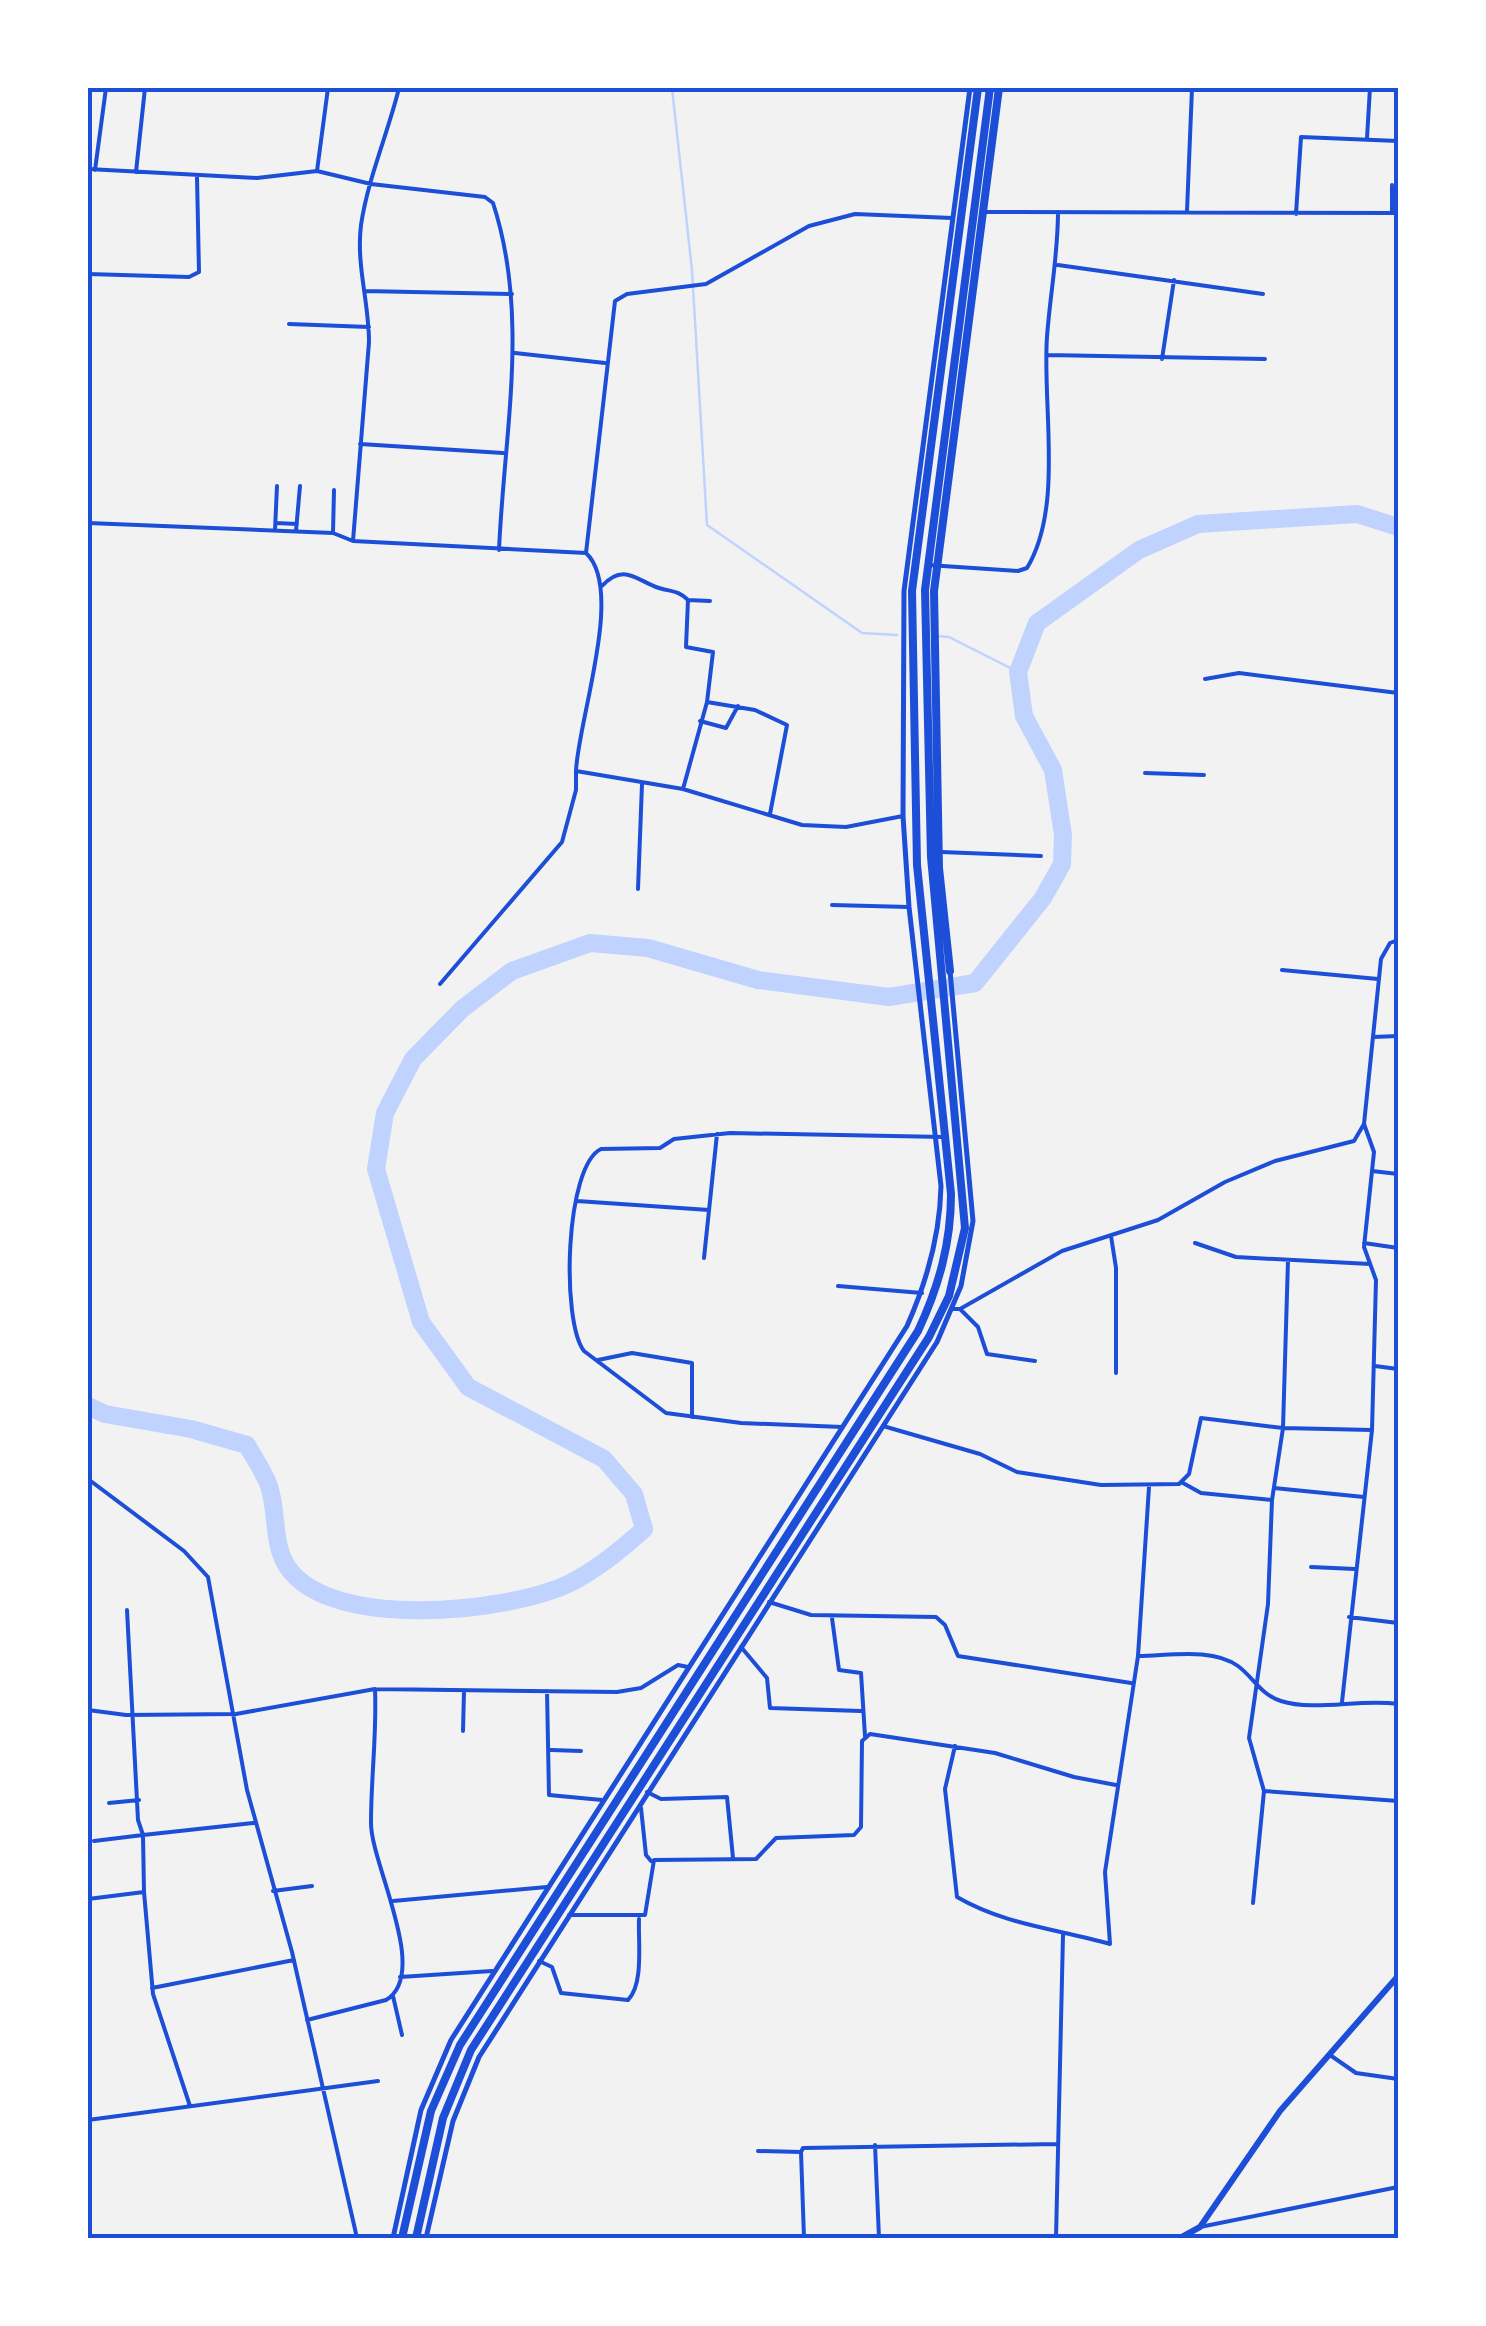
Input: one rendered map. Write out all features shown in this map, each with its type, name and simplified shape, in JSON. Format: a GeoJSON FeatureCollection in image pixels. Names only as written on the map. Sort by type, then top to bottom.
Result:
{"type":"FeatureCollection","features":[{"type":"Feature","properties":{"kind":"highway"},"geometry":{"type":"LineString","coordinates":[[402,2238],[431,2110],[460,2045],[918,1331],[935,1295],[951,1224],[927,976],[907,684],[912,591],[978,88]]}},
{"type":"Feature","properties":{"kind":"highway"},"geometry":{"type":"LineString","coordinates":[[416,2238],[443,2118],[471,2050],[940,1318],[965,1228],[946,972],[930,636],[933,565],[990,88]]}},
{"type":"Feature","properties":{"kind":"highway"},"geometry":{"type":"LineString","coordinates":[[974,244],[983,212],[1000,88]]}},
{"type":"Feature","properties":{"kind":"highway"},"geometry":{"type":"LineString","coordinates":[[931,672],[930,857],[946,972]]}},
{"type":"Feature","properties":{"kind":"highway"},"geometry":{"type":"LineString","coordinates":[[913,756],[928,756]]}},
{"type":"Feature","properties":{"kind":"main road"},"geometry":{"type":"LineString","coordinates":[[1180,2238],[1200,2227],[1280,2112],[1398,1978]]}},
{"type":"Feature","properties":{"kind":"street"},"geometry":{"type":"LineString","coordinates":[[106,88],[91,170],[256,178],[317,171],[371,184],[466,194],[493,203],[510,262],[515,353],[503,453],[499,550]]}},
{"type":"Feature","properties":{"kind":"street"},"geometry":{"type":"LineString","coordinates":[[136,172],[145,88]]}},
{"type":"Feature","properties":{"kind":"street"},"geometry":{"type":"LineString","coordinates":[[317,171],[328,88]]}},
{"type":"Feature","properties":{"kind":"street"},"geometry":{"type":"LineString","coordinates":[[352,541],[369,327],[360,245],[371,184],[399,88]]}},
{"type":"Feature","properties":{"kind":"street"},"geometry":{"type":"LineString","coordinates":[[393,2238],[421,2110],[451,2040],[844,1427],[907,1326],[922,1293],[940,1222],[903,816],[907,684],[904,591],[970,88]]}},
{"type":"Feature","properties":{"kind":"street"},"geometry":{"type":"LineString","coordinates":[[1186,211],[1192,88]]}},
{"type":"Feature","properties":{"kind":"street"},"geometry":{"type":"LineString","coordinates":[[1367,139],[1370,88]]}},
{"type":"Feature","properties":{"kind":"street"},"geometry":{"type":"LineString","coordinates":[[1296,214],[1301,137],[1398,141]]}},
{"type":"Feature","properties":{"kind":"street"},"geometry":{"type":"LineString","coordinates":[[88,274],[189,278],[198,272],[197,176]]}},
{"type":"Feature","properties":{"kind":"street"},"geometry":{"type":"LineString","coordinates":[[983,212],[1395,213],[1392,184]]}},
{"type":"Feature","properties":{"kind":"street"},"geometry":{"type":"LineString","coordinates":[[933,565],[1018,571],[1027,568],[1034,556],[1048,482],[1047,354],[1058,265],[1058,212]]}},
{"type":"Feature","properties":{"kind":"street"},"geometry":{"type":"LineString","coordinates":[[586,554],[615,300],[627,294],[706,284],[810,226],[855,214],[953,218]]}},
{"type":"Feature","properties":{"kind":"street"},"geometry":{"type":"LineString","coordinates":[[1058,265],[1174,278],[1262,294]]}},
{"type":"Feature","properties":{"kind":"street"},"geometry":{"type":"LineString","coordinates":[[1162,359],[1174,278]]}},
{"type":"Feature","properties":{"kind":"street"},"geometry":{"type":"LineString","coordinates":[[364,291],[512,294]]}},
{"type":"Feature","properties":{"kind":"street"},"geometry":{"type":"LineString","coordinates":[[289,324],[369,327]]}},
{"type":"Feature","properties":{"kind":"street"},"geometry":{"type":"LineString","coordinates":[[515,353],[606,363]]}},
{"type":"Feature","properties":{"kind":"street"},"geometry":{"type":"LineString","coordinates":[[1047,354],[1264,359]]}},
{"type":"Feature","properties":{"kind":"street"},"geometry":{"type":"LineString","coordinates":[[360,444],[503,453]]}},
{"type":"Feature","properties":{"kind":"street"},"geometry":{"type":"LineString","coordinates":[[275,530],[277,486]]}},
{"type":"Feature","properties":{"kind":"street"},"geometry":{"type":"LineString","coordinates":[[296,531],[300,486]]}},
{"type":"Feature","properties":{"kind":"street"},"geometry":{"type":"LineString","coordinates":[[333,533],[334,490]]}},
{"type":"Feature","properties":{"kind":"street"},"geometry":{"type":"LineString","coordinates":[[88,522],[333,533],[352,541],[586,554],[594,561],[602,586],[568,826],[554,855],[440,984]]}},
{"type":"Feature","properties":{"kind":"street"},"geometry":{"type":"LineString","coordinates":[[276,523],[296,524]]}},
{"type":"Feature","properties":{"kind":"street"},"geometry":{"type":"LineString","coordinates":[[602,586],[611,577],[637,574],[688,600],[710,601]]}},
{"type":"Feature","properties":{"kind":"street"},"geometry":{"type":"LineString","coordinates":[[683,788],[707,702],[713,652],[686,647],[688,600]]}},
{"type":"Feature","properties":{"kind":"street"},"geometry":{"type":"LineString","coordinates":[[1205,679],[1240,672],[1398,693]]}},
{"type":"Feature","properties":{"kind":"street"},"geometry":{"type":"LineString","coordinates":[[707,702],[738,706],[787,725],[770,814]]}},
{"type":"Feature","properties":{"kind":"street"},"geometry":{"type":"LineString","coordinates":[[700,721],[726,728],[738,706]]}},
{"type":"Feature","properties":{"kind":"street"},"geometry":{"type":"LineString","coordinates":[[576,771],[683,788],[826,827],[903,816]]}},
{"type":"Feature","properties":{"kind":"street"},"geometry":{"type":"LineString","coordinates":[[1145,773],[1204,775]]}},
{"type":"Feature","properties":{"kind":"street"},"geometry":{"type":"LineString","coordinates":[[638,888],[642,784]]}},
{"type":"Feature","properties":{"kind":"street"},"geometry":{"type":"LineString","coordinates":[[939,852],[1041,856]]}},
{"type":"Feature","properties":{"kind":"street"},"geometry":{"type":"LineString","coordinates":[[832,904],[909,908]]}},
{"type":"Feature","properties":{"kind":"street"},"geometry":{"type":"LineString","coordinates":[[1342,1702],[1372,1430],[1376,1280],[1364,1243],[1374,1152],[1364,1124],[1378,979],[1384,950],[1398,940]]}},
{"type":"Feature","properties":{"kind":"street"},"geometry":{"type":"LineString","coordinates":[[1282,970],[1378,979]]}},
{"type":"Feature","properties":{"kind":"street"},"geometry":{"type":"LineString","coordinates":[[1372,1037],[1398,1036]]}},
{"type":"Feature","properties":{"kind":"street"},"geometry":{"type":"LineString","coordinates":[[426,2238],[453,2121],[478,2056],[957,1309],[973,1222],[954,1059]]}},
{"type":"Feature","properties":{"kind":"street"},"geometry":{"type":"LineString","coordinates":[[957,1309],[1041,1260],[1158,1220],[1225,1182],[1275,1161],[1346,1146],[1364,1124]]}},
{"type":"Feature","properties":{"kind":"street"},"geometry":{"type":"LineString","coordinates":[[844,1427],[666,1413],[596,1361],[576,1340],[568,1300],[577,1200],[585,1165],[594,1152],[660,1148],[674,1139],[717,1134],[944,1138]]}},
{"type":"Feature","properties":{"kind":"street"},"geometry":{"type":"LineString","coordinates":[[704,1258],[717,1134]]}},
{"type":"Feature","properties":{"kind":"street"},"geometry":{"type":"LineString","coordinates":[[1372,1171],[1398,1174]]}},
{"type":"Feature","properties":{"kind":"street"},"geometry":{"type":"LineString","coordinates":[[577,1200],[709,1210]]}},
{"type":"Feature","properties":{"kind":"street"},"geometry":{"type":"LineString","coordinates":[[1112,1236],[1116,1268],[1116,1373]]}},
{"type":"Feature","properties":{"kind":"street"},"geometry":{"type":"LineString","coordinates":[[1195,1243],[1236,1258],[1370,1264]]}},
{"type":"Feature","properties":{"kind":"street"},"geometry":{"type":"LineString","coordinates":[[1364,1243],[1398,1248]]}},
{"type":"Feature","properties":{"kind":"street"},"geometry":{"type":"LineString","coordinates":[[1252,1904],[1264,1792],[1249,1738],[1259,1688],[1273,1488],[1284,1428],[1288,1260]]}},
{"type":"Feature","properties":{"kind":"street"},"geometry":{"type":"LineString","coordinates":[[838,1286],[922,1293]]}},
{"type":"Feature","properties":{"kind":"street"},"geometry":{"type":"LineString","coordinates":[[957,1309],[978,1327],[987,1354],[1035,1361]]}},
{"type":"Feature","properties":{"kind":"street"},"geometry":{"type":"LineString","coordinates":[[596,1361],[632,1353],[692,1364],[692,1418]]}},
{"type":"Feature","properties":{"kind":"street"},"geometry":{"type":"LineString","coordinates":[[1374,1366],[1398,1369]]}},
{"type":"Feature","properties":{"kind":"street"},"geometry":{"type":"LineString","coordinates":[[1183,1483],[1189,1474],[1200,1418],[1284,1428],[1372,1430]]}},
{"type":"Feature","properties":{"kind":"street"},"geometry":{"type":"LineString","coordinates":[[884,1426],[980,1454],[1017,1472],[1149,1487],[1183,1483],[1202,1492],[1272,1500]]}},
{"type":"Feature","properties":{"kind":"street"},"geometry":{"type":"LineString","coordinates":[[88,1478],[203,1568],[236,1714],[255,1823],[294,1960],[355,2238]]}},
{"type":"Feature","properties":{"kind":"street"},"geometry":{"type":"LineString","coordinates":[[88,1486],[88,1626]]}},
{"type":"Feature","properties":{"kind":"street"},"geometry":{"type":"LineString","coordinates":[[956,1746],[945,1789],[958,1897],[980,1910],[1063,1935],[1110,1944],[1105,1872],[1138,1656],[1149,1487]]}},
{"type":"Feature","properties":{"kind":"street"},"geometry":{"type":"LineString","coordinates":[[1273,1488],[1364,1497]]}},
{"type":"Feature","properties":{"kind":"street"},"geometry":{"type":"LineString","coordinates":[[1311,1567],[1355,1569]]}},
{"type":"Feature","properties":{"kind":"street"},"geometry":{"type":"LineString","coordinates":[[769,1602],[802,1614],[936,1617],[945,1626],[958,1656],[1132,1683]]}},
{"type":"Feature","properties":{"kind":"street"},"geometry":{"type":"LineString","coordinates":[[127,1610],[152,1988],[190,2108]]}},
{"type":"Feature","properties":{"kind":"street"},"geometry":{"type":"LineString","coordinates":[[651,1862],[760,1858],[771,1842],[784,1836],[846,1838],[858,1832],[865,1736],[861,1672],[838,1670],[832,1616]]}},
{"type":"Feature","properties":{"kind":"street"},"geometry":{"type":"LineString","coordinates":[[1349,1617],[1398,1623]]}},
{"type":"Feature","properties":{"kind":"street"},"geometry":{"type":"LineString","coordinates":[[741,1646],[767,1678],[770,1708],[861,1711]]}},
{"type":"Feature","properties":{"kind":"street"},"geometry":{"type":"LineString","coordinates":[[1138,1656],[1220,1657],[1234,1663],[1259,1688],[1280,1701],[1398,1704]]}},
{"type":"Feature","properties":{"kind":"street"},"geometry":{"type":"LineString","coordinates":[[88,1710],[132,1715],[236,1714],[375,1688],[641,1688],[678,1665],[688,1667]]}},
{"type":"Feature","properties":{"kind":"street"},"geometry":{"type":"LineString","coordinates":[[375,1688],[371,1826],[402,1950],[400,1977],[393,1996],[402,2036]]}},
{"type":"Feature","properties":{"kind":"street"},"geometry":{"type":"LineString","coordinates":[[464,1690],[464,1731]]}},
{"type":"Feature","properties":{"kind":"street"},"geometry":{"type":"LineString","coordinates":[[547,1691],[549,1795],[602,1800]]}},
{"type":"Feature","properties":{"kind":"street"},"geometry":{"type":"LineString","coordinates":[[865,1736],[919,1738],[1116,1784]]}},
{"type":"Feature","properties":{"kind":"street"},"geometry":{"type":"LineString","coordinates":[[550,1750],[581,1750]]}},
{"type":"Feature","properties":{"kind":"street"},"geometry":{"type":"LineString","coordinates":[[647,1792],[661,1799],[727,1797],[732,1858]]}},
{"type":"Feature","properties":{"kind":"street"},"geometry":{"type":"LineString","coordinates":[[1264,1792],[1398,1801]]}},
{"type":"Feature","properties":{"kind":"street"},"geometry":{"type":"LineString","coordinates":[[109,1803],[139,1800]]}},
{"type":"Feature","properties":{"kind":"street"},"geometry":{"type":"LineString","coordinates":[[539,1960],[552,1967],[561,1994],[632,1998],[639,1964],[639,1917],[649,1902],[651,1862],[639,1805]]}},
{"type":"Feature","properties":{"kind":"street"},"geometry":{"type":"LineString","coordinates":[[94,1841],[255,1823]]}},
{"type":"Feature","properties":{"kind":"street"},"geometry":{"type":"LineString","coordinates":[[273,1891],[312,1886]]}},
{"type":"Feature","properties":{"kind":"street"},"geometry":{"type":"LineString","coordinates":[[391,1902],[546,1887]]}},
{"type":"Feature","properties":{"kind":"street"},"geometry":{"type":"LineString","coordinates":[[88,1899],[144,1892]]}},
{"type":"Feature","properties":{"kind":"street"},"geometry":{"type":"LineString","coordinates":[[568,1914],[639,1917]]}},
{"type":"Feature","properties":{"kind":"street"},"geometry":{"type":"LineString","coordinates":[[1056,2238],[1063,1935]]}},
{"type":"Feature","properties":{"kind":"street"},"geometry":{"type":"LineString","coordinates":[[152,1988],[294,1960]]}},
{"type":"Feature","properties":{"kind":"street"},"geometry":{"type":"LineString","coordinates":[[400,1977],[492,1971]]}},
{"type":"Feature","properties":{"kind":"street"},"geometry":{"type":"LineString","coordinates":[[308,2020],[393,1996]]}},
{"type":"Feature","properties":{"kind":"street"},"geometry":{"type":"LineString","coordinates":[[1330,2055],[1356,2073],[1398,2079]]}},
{"type":"Feature","properties":{"kind":"street"},"geometry":{"type":"LineString","coordinates":[[88,2120],[378,2080]]}},
{"type":"Feature","properties":{"kind":"street"},"geometry":{"type":"LineString","coordinates":[[874,2144],[879,2238]]}},
{"type":"Feature","properties":{"kind":"street"},"geometry":{"type":"LineString","coordinates":[[804,2238],[803,2148],[1057,2144]]}},
{"type":"Feature","properties":{"kind":"street"},"geometry":{"type":"LineString","coordinates":[[758,2151],[801,2152]]}},
{"type":"Feature","properties":{"kind":"street"},"geometry":{"type":"LineString","coordinates":[[1200,2227],[1398,2187]]}},
{"type":"Feature","properties":{"kind":"waterway"},"geometry":{"type":"LineString","coordinates":[[672,88],[692,270],[707,525],[862,633],[897,635]]}},
{"type":"Feature","properties":{"kind":"waterway"},"geometry":{"type":"LineString","coordinates":[[88,1406],[105,1414],[191,1429],[247,1445],[269,1486],[284,1561],[304,1584],[335,1599],[374,1608],[462,1608],[542,1594],[599,1565],[644,1529],[634,1494],[604,1459],[468,1387],[421,1322],[376,1169],[385,1113],[413,1059],[462,1009],[512,971],[590,943],[648,948],[758,980],[889,997],[975,983],[1043,898],[1062,864],[1063,835],[1053,770],[1024,716],[1018,672],[1037,623],[1139,550],[1198,524],[1357,514],[1398,527]]}},
{"type":"Feature","properties":{"kind":"waterway"},"geometry":{"type":"LineString","coordinates":[[935,636],[949,637],[1018,672]]}}]}
